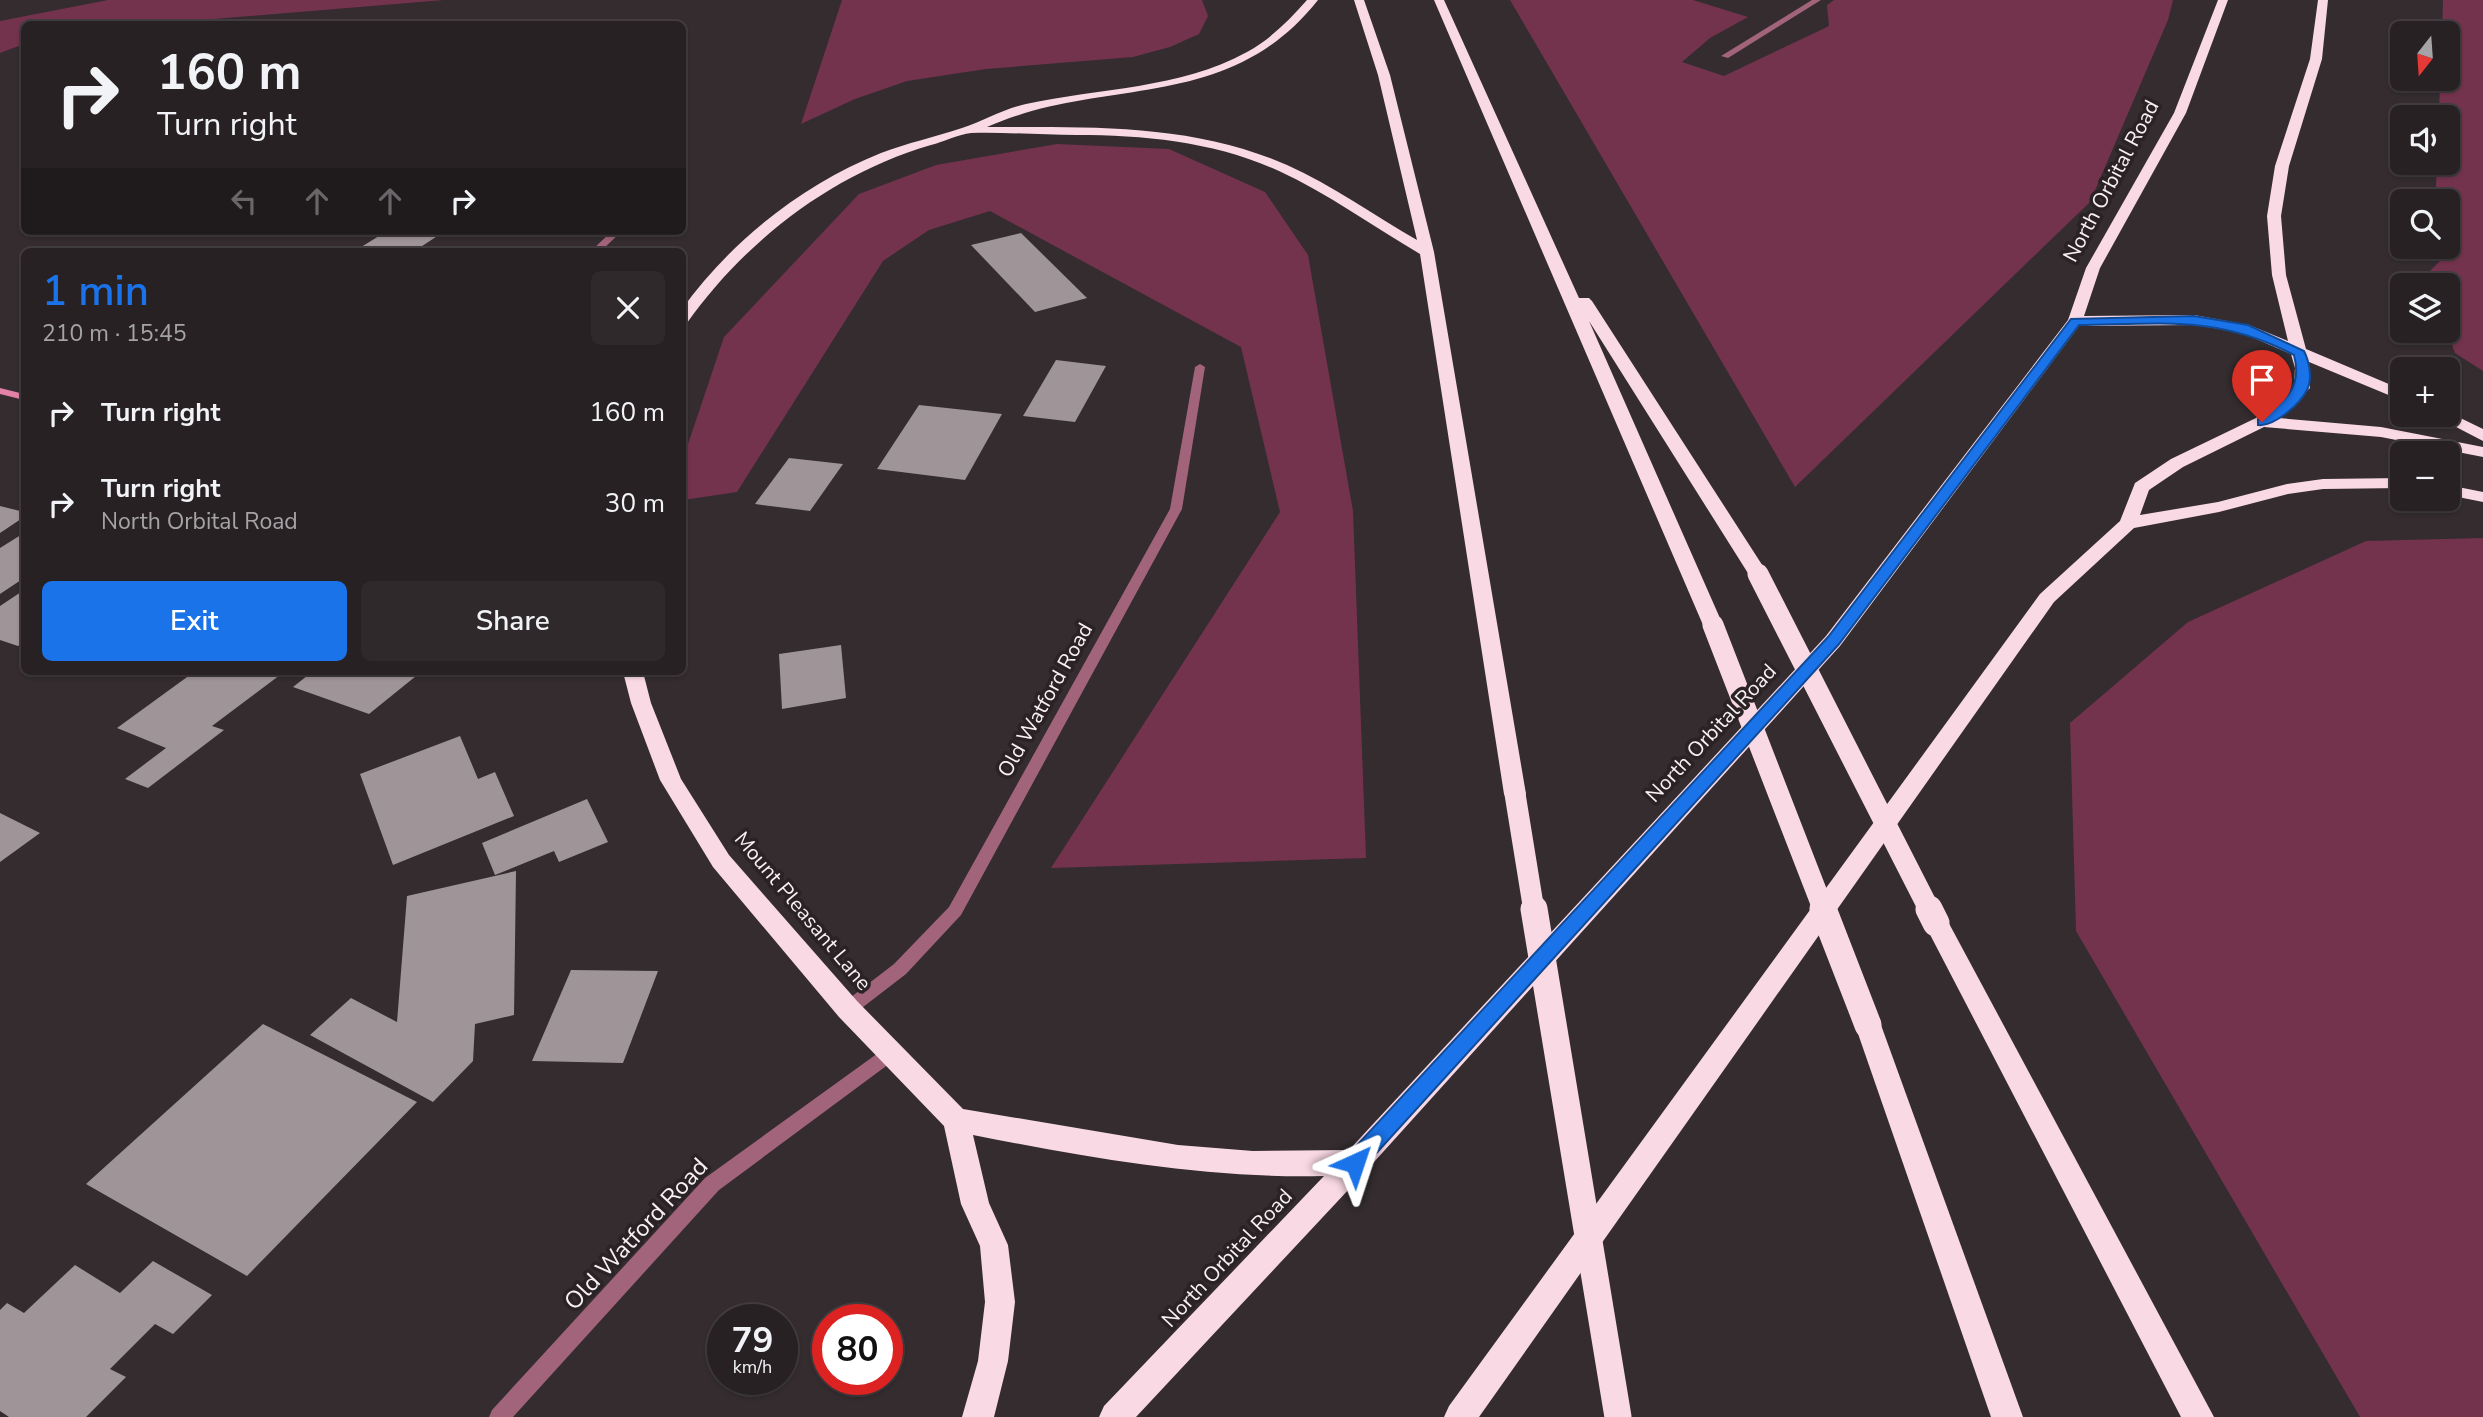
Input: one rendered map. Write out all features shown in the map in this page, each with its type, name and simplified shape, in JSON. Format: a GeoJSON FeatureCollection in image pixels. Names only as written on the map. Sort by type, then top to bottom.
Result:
{"type":"FeatureCollection","features":[{"type":"Feature","properties":{"kind":"highway"},"geometry":{"type":"LineString","coordinates":[[686,315],[714,279],[782,217],[829,185],[873,162],[913,145],[967,131],[1023,108],[1147,88],[1228,65],[1259,51],[1287,32],[1313,0]]}},
{"type":"Feature","properties":{"kind":"highway"},"geometry":{"type":"LineString","coordinates":[[1359,0],[1384,75],[1427,252],[1618,1417]]}},
{"type":"Feature","properties":{"kind":"highway"},"geometry":{"type":"LineString","coordinates":[[1439,0],[1713,625],[1868,1025],[2007,1417]]}},
{"type":"Feature","properties":{"kind":"highway","name":"North Orbital Road"},"geometry":{"type":"LineString","coordinates":[[1115,1417],[1355,1163],[1833,641],[2075,321],[2093,268],[2180,113],[2223,0]]}},
{"type":"Feature","properties":{"kind":"highway"},"geometry":{"type":"LineString","coordinates":[[1460,1417],[2047,598],[2128,523],[2141,487],[2177,463],[2262,422],[2284,407],[2302,388],[2304,368],[2279,275],[2274,216],[2282,166],[2316,59],[2323,0]]}},
{"type":"Feature","properties":{"kind":"highway"},"geometry":{"type":"LineString","coordinates":[[967,131],[1108,131],[1208,143],[1283,168],[1427,252]]}},
{"type":"Feature","properties":{"kind":"highway"},"geometry":{"type":"LineString","coordinates":[[1549,246],[1758,574],[1936,923],[2198,1417]]}},
{"type":"Feature","properties":{"kind":"highway"},"geometry":{"type":"LineString","coordinates":[[2075,321],[2217,322],[2244,328],[2390,391]]}},
{"type":"Feature","properties":{"kind":"highway"},"geometry":{"type":"LineString","coordinates":[[2262,422],[2381,432],[2483,452]]}},
{"type":"Feature","properties":{"kind":"highway"},"geometry":{"type":"LineString","coordinates":[[2460,424],[2483,436]]}},
{"type":"Feature","properties":{"kind":"highway"},"geometry":{"type":"LineString","coordinates":[[2128,523],[2218,507],[2287,489],[2323,484],[2390,483]]}},
{"type":"Feature","properties":{"kind":"highway"},"geometry":{"type":"LineString","coordinates":[[2460,492],[2483,497]]}},
{"type":"Feature","properties":{"kind":"highway","name":"Mount Pleasant Lane"},"geometry":{"type":"LineString","coordinates":[[634,675],[641,703],[671,780],[722,861],[848,1009],[956,1120]]}},
{"type":"Feature","properties":{"kind":"highway"},"geometry":{"type":"LineString","coordinates":[[978,1417],[993,1361],[1000,1302],[994,1245],[975,1203],[956,1120],[1175,1157],[1252,1164],[1355,1163]]}},
{"type":"Feature","properties":{"kind":"street"},"geometry":{"type":"LineString","coordinates":[[1725,56],[1817,0]]}},
{"type":"Feature","properties":{"kind":"street"},"geometry":{"type":"LineString","coordinates":[[599,248],[613,235]]}},
{"type":"Feature","properties":{"kind":"street","name":"Old Watford Road"},"geometry":{"type":"LineString","coordinates":[[848,1009],[900,969],[955,911],[1176,509],[1200,367]]}},
{"type":"Feature","properties":{"kind":"street"},"geometry":{"type":"LineString","coordinates":[[0,391],[21,396]]}},
{"type":"Feature","properties":{"kind":"street","name":"Old Watford Road"},"geometry":{"type":"LineString","coordinates":[[499,1417],[712,1184],[891,1053]]}},
{"type":"Feature","properties":{"kind":"shaded area"},"geometry":{"type":"Polygon","coordinates":[[[108,0],[444,0],[189,21],[21,21],[21,45],[0,53],[0,21],[108,0]]]}},
{"type":"Feature","properties":{"kind":"shaded area"},"geometry":{"type":"Polygon","coordinates":[[[842,0],[1202,0],[1208,16],[1199,34],[1170,47],[1133,57],[986,69],[907,81],[855,99],[801,124],[842,0]]]}},
{"type":"Feature","properties":{"kind":"shaded area"},"geometry":{"type":"Polygon","coordinates":[[[1510,0],[1693,0],[1748,17],[1710,38],[1682,62],[1724,76],[1829,26],[1827,5],[1834,0],[2173,0],[2168,20],[2090,202],[1795,487],[1510,0]]]}},
{"type":"Feature","properties":{"kind":"shaded area"},"geometry":{"type":"Polygon","coordinates":[[[2443,0],[2483,0],[2483,371],[2455,353],[2451,343],[2460,343],[2460,273],[2428,273],[2442,259],[2460,259],[2460,189],[2437,189],[2436,186],[2436,175],[2460,175],[2460,105],[2439,105],[2440,91],[2460,91],[2460,21],[2442,21],[2443,0]]]}},
{"type":"Feature","properties":{"kind":"shaded area"},"geometry":{"type":"Polygon","coordinates":[[[1057,144],[1169,149],[1265,192],[1308,255],[1353,511],[1366,858],[1051,868],[1280,512],[1241,347],[990,211],[929,230],[883,261],[737,492],[686,500],[686,450],[724,337],[859,194],[936,165],[1057,144]]]}},
{"type":"Feature","properties":{"kind":"shaded area"},"geometry":{"type":"Polygon","coordinates":[[[2483,538],[2483,1417],[2360,1417],[2076,931],[2070,723],[2188,622],[2366,541],[2483,538]]]}},
{"type":"Feature","properties":{"kind":"building"},"geometry":{"type":"Polygon","coordinates":[[[1021,233],[1087,298],[1035,312],[971,245],[1021,233]]]}},
{"type":"Feature","properties":{"kind":"building"},"geometry":{"type":"Polygon","coordinates":[[[381,235],[439,235],[419,248],[360,248],[381,235]]]}},
{"type":"Feature","properties":{"kind":"building"},"geometry":{"type":"Polygon","coordinates":[[[1056,360],[1106,366],[1075,422],[1023,416],[1056,360]]]}},
{"type":"Feature","properties":{"kind":"building"},"geometry":{"type":"Polygon","coordinates":[[[919,405],[1002,414],[965,480],[877,469],[919,405]]]}},
{"type":"Feature","properties":{"kind":"building"},"geometry":{"type":"Polygon","coordinates":[[[789,458],[843,464],[810,511],[755,504],[789,458]]]}},
{"type":"Feature","properties":{"kind":"building"},"geometry":{"type":"Polygon","coordinates":[[[0,506],[21,511],[21,519],[0,533],[0,506]]]}},
{"type":"Feature","properties":{"kind":"building"},"geometry":{"type":"Polygon","coordinates":[[[21,535],[21,580],[0,594],[0,548],[21,535]]]}},
{"type":"Feature","properties":{"kind":"building"},"geometry":{"type":"Polygon","coordinates":[[[21,592],[21,644],[18,646],[0,640],[0,606],[21,592]]]}},
{"type":"Feature","properties":{"kind":"building"},"geometry":{"type":"Polygon","coordinates":[[[841,645],[846,698],[782,709],[779,654],[841,645]]]}},
{"type":"Feature","properties":{"kind":"building"},"geometry":{"type":"Polygon","coordinates":[[[190,675],[280,675],[212,726],[224,730],[148,788],[125,779],[166,748],[117,728],[190,675]]]}},
{"type":"Feature","properties":{"kind":"building"},"geometry":{"type":"Polygon","coordinates":[[[308,675],[417,675],[369,714],[293,687],[308,675]]]}},
{"type":"Feature","properties":{"kind":"building"},"geometry":{"type":"Polygon","coordinates":[[[460,736],[478,779],[495,772],[514,816],[393,865],[360,774],[460,736]]]}},
{"type":"Feature","properties":{"kind":"building"},"geometry":{"type":"Polygon","coordinates":[[[587,799],[608,842],[559,862],[554,851],[495,875],[482,843],[587,799]]]}},
{"type":"Feature","properties":{"kind":"building"},"geometry":{"type":"Polygon","coordinates":[[[0,813],[40,833],[0,862],[0,813]]]}},
{"type":"Feature","properties":{"kind":"building"},"geometry":{"type":"Polygon","coordinates":[[[516,871],[514,1015],[475,1024],[473,1061],[433,1102],[310,1035],[351,998],[397,1022],[407,896],[516,871]]]}},
{"type":"Feature","properties":{"kind":"building"},"geometry":{"type":"Polygon","coordinates":[[[571,970],[658,971],[623,1063],[532,1061],[571,970]]]}},
{"type":"Feature","properties":{"kind":"building"},"geometry":{"type":"Polygon","coordinates":[[[263,1024],[417,1102],[247,1276],[86,1184],[263,1024]]]}},
{"type":"Feature","properties":{"kind":"building"},"geometry":{"type":"Polygon","coordinates":[[[153,1261],[212,1295],[173,1334],[155,1324],[110,1369],[126,1377],[86,1417],[9,1417],[0,1411],[0,1310],[7,1303],[24,1313],[75,1265],[120,1293],[153,1261]]]}},
{"type":"Feature","properties":{"kind":"route"},"geometry":{"type":"LineString","coordinates":[[1355,1163],[1833,641],[2075,321],[2217,322],[2244,328],[2273,339],[2300,354],[2304,368],[2302,388],[2284,407],[2262,422]]}}]}
